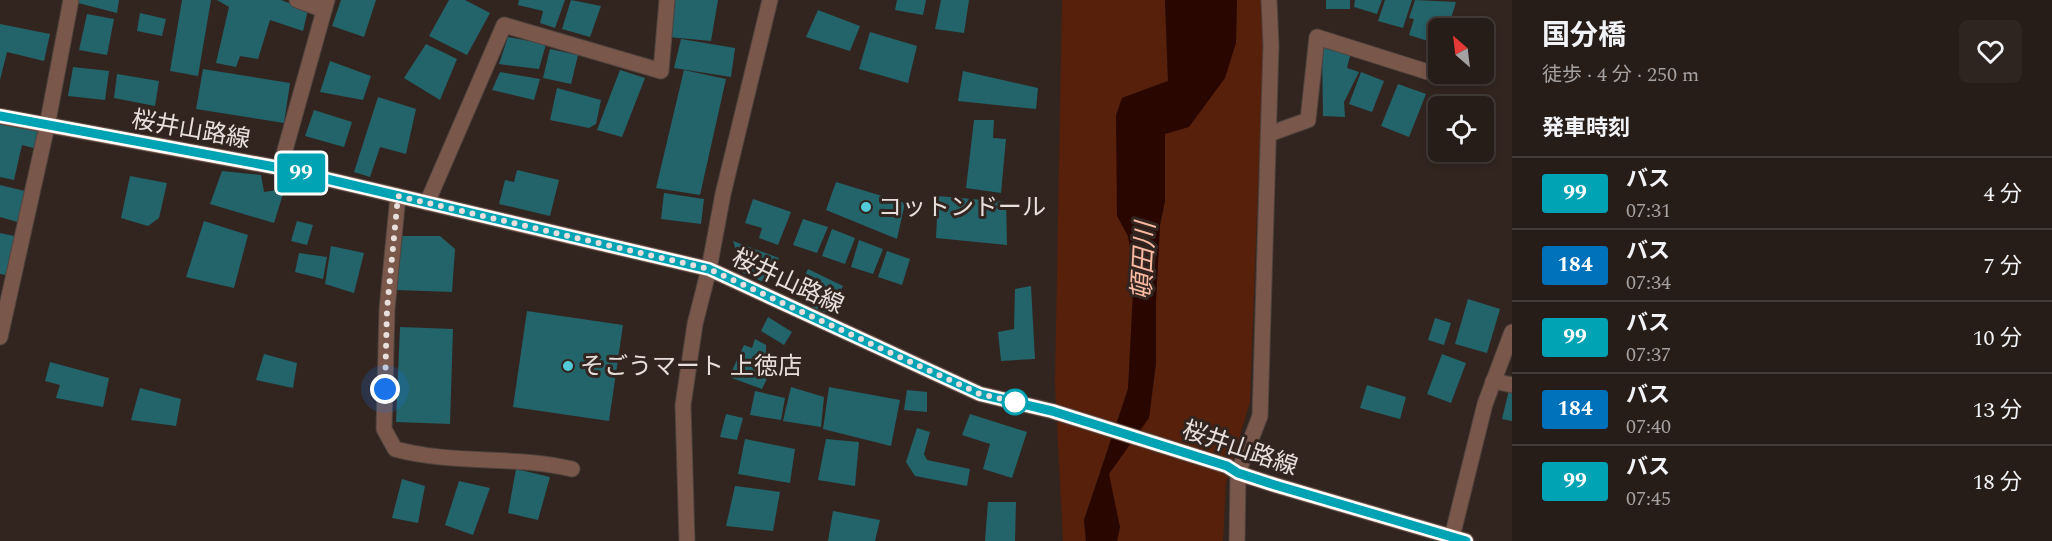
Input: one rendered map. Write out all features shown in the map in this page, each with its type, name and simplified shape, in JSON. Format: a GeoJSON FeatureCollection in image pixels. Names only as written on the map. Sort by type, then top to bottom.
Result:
{"type":"FeatureCollection","features":[{"type":"Feature","properties":{"kind":"main road","name":"桜井山路線"},"geometry":{"type":"LineString","coordinates":[[0,116],[280,168],[709,269],[980,394],[1052,411],[1233,470],[1459,539]]}},
{"type":"Feature","properties":{"kind":"street"},"geometry":{"type":"LineString","coordinates":[[0,337],[5,291],[47,126],[71,0]]}},
{"type":"Feature","properties":{"kind":"street"},"geometry":{"type":"LineString","coordinates":[[280,168],[326,5],[297,0]]}},
{"type":"Feature","properties":{"kind":"street"},"geometry":{"type":"LineString","coordinates":[[427,203],[504,25],[661,71],[667,0]]}},
{"type":"Feature","properties":{"kind":"street"},"geometry":{"type":"LineString","coordinates":[[687,541],[683,405],[695,324],[709,269],[723,194],[770,0]]}},
{"type":"Feature","properties":{"kind":"street"},"geometry":{"type":"LineString","coordinates":[[1237,541],[1233,470],[1260,416],[1269,134],[1269,0]]}},
{"type":"Feature","properties":{"kind":"street"},"geometry":{"type":"LineString","coordinates":[[1269,134],[1308,120],[1317,37],[1428,72]]}},
{"type":"Feature","properties":{"kind":"street"},"geometry":{"type":"LineString","coordinates":[[398,196],[387,309],[384,429],[395,449],[424,457],[546,463],[573,469]]}},
{"type":"Feature","properties":{"kind":"street"},"geometry":{"type":"LineString","coordinates":[[1459,539],[1485,404],[1512,332]]}},
{"type":"Feature","properties":{"kind":"street"},"geometry":{"type":"LineString","coordinates":[[1493,381],[1512,385]]}},
{"type":"Feature","properties":{"kind":"shaded area"},"geometry":{"type":"Polygon","coordinates":[[[1062,0],[1165,0],[1168,81],[1122,98],[1120,221],[1128,236],[1134,274],[1128,389],[1084,520],[1086,541],[1063,541],[1055,384],[1062,0]]]}},
{"type":"Feature","properties":{"kind":"shaded area"},"geometry":{"type":"Polygon","coordinates":[[[1237,0],[1261,0],[1263,53],[1250,402],[1226,483],[1223,541],[1117,541],[1120,527],[1108,474],[1149,417],[1156,363],[1160,225],[1165,201],[1165,134],[1236,43],[1237,0]]]}},
{"type":"Feature","properties":{"kind":"water","name":"頓田川"},"geometry":{"type":"Polygon","coordinates":[[[1165,0],[1237,0],[1236,43],[1225,78],[1189,127],[1165,134],[1165,201],[1160,225],[1156,363],[1149,418],[1109,474],[1120,527],[1117,541],[1086,541],[1084,520],[1128,389],[1134,274],[1128,236],[1117,216],[1116,115],[1122,98],[1168,81],[1165,0]]]}},
{"type":"Feature","properties":{"kind":"building"},"geometry":{"type":"Polygon","coordinates":[[[78,0],[119,0],[117,13],[78,3],[78,0]]]}},
{"type":"Feature","properties":{"kind":"building"},"geometry":{"type":"Polygon","coordinates":[[[182,0],[211,0],[198,76],[170,71],[182,0]]]}},
{"type":"Feature","properties":{"kind":"building"},"geometry":{"type":"Polygon","coordinates":[[[217,0],[281,0],[308,10],[303,31],[270,20],[258,59],[240,56],[236,67],[216,63],[229,7],[217,0]]]}},
{"type":"Feature","properties":{"kind":"building"},"geometry":{"type":"Polygon","coordinates":[[[341,0],[376,0],[364,37],[332,26],[341,0]]]}},
{"type":"Feature","properties":{"kind":"building"},"geometry":{"type":"Polygon","coordinates":[[[449,0],[465,0],[490,13],[467,55],[429,36],[449,0]]]}},
{"type":"Feature","properties":{"kind":"building"},"geometry":{"type":"Polygon","coordinates":[[[519,0],[565,0],[555,28],[540,23],[543,11],[518,5],[519,0]]]}},
{"type":"Feature","properties":{"kind":"building"},"geometry":{"type":"Polygon","coordinates":[[[571,0],[601,6],[590,37],[562,29],[571,0]]]}},
{"type":"Feature","properties":{"kind":"building"},"geometry":{"type":"Polygon","coordinates":[[[672,0],[718,0],[711,41],[668,37],[672,0]]]}},
{"type":"Feature","properties":{"kind":"building"},"geometry":{"type":"Polygon","coordinates":[[[897,0],[926,0],[923,15],[895,10],[897,0]]]}},
{"type":"Feature","properties":{"kind":"building"},"geometry":{"type":"Polygon","coordinates":[[[941,0],[969,0],[964,33],[935,29],[941,0]]]}},
{"type":"Feature","properties":{"kind":"building"},"geometry":{"type":"Polygon","coordinates":[[[1326,0],[1350,0],[1350,9],[1326,9],[1326,0]]]}},
{"type":"Feature","properties":{"kind":"building"},"geometry":{"type":"Polygon","coordinates":[[[1355,0],[1382,0],[1377,14],[1354,7],[1355,0]]]}},
{"type":"Feature","properties":{"kind":"building"},"geometry":{"type":"Polygon","coordinates":[[[1385,0],[1412,0],[1403,28],[1378,21],[1385,0]]]}},
{"type":"Feature","properties":{"kind":"building"},"geometry":{"type":"Polygon","coordinates":[[[1415,0],[1456,2],[1451,18],[1428,18],[1428,41],[1409,35],[1414,19],[1409,18],[1415,0]]]}},
{"type":"Feature","properties":{"kind":"building"},"geometry":{"type":"Polygon","coordinates":[[[818,10],[860,26],[850,51],[806,37],[818,10]]]}},
{"type":"Feature","properties":{"kind":"building"},"geometry":{"type":"Polygon","coordinates":[[[140,13],[166,19],[162,36],[137,31],[140,13]]]}},
{"type":"Feature","properties":{"kind":"building"},"geometry":{"type":"Polygon","coordinates":[[[87,14],[114,19],[107,55],[79,50],[87,14]]]}},
{"type":"Feature","properties":{"kind":"building"},"geometry":{"type":"Polygon","coordinates":[[[0,24],[50,34],[44,61],[7,52],[0,80],[0,24]]]}},
{"type":"Feature","properties":{"kind":"building"},"geometry":{"type":"Polygon","coordinates":[[[870,32],[917,46],[908,83],[859,69],[870,32]]]}},
{"type":"Feature","properties":{"kind":"building"},"geometry":{"type":"Polygon","coordinates":[[[508,37],[546,44],[539,69],[499,64],[508,37]]]}},
{"type":"Feature","properties":{"kind":"building"},"geometry":{"type":"Polygon","coordinates":[[[681,39],[735,48],[731,77],[674,68],[681,39]]]}},
{"type":"Feature","properties":{"kind":"building"},"geometry":{"type":"Polygon","coordinates":[[[426,44],[457,59],[440,100],[404,78],[426,44]]]}},
{"type":"Feature","properties":{"kind":"building"},"geometry":{"type":"Polygon","coordinates":[[[1322,47],[1351,52],[1347,68],[1359,72],[1344,102],[1345,117],[1323,116],[1322,47]]]}},
{"type":"Feature","properties":{"kind":"building"},"geometry":{"type":"Polygon","coordinates":[[[550,49],[578,55],[571,84],[543,78],[550,49]]]}},
{"type":"Feature","properties":{"kind":"building"},"geometry":{"type":"Polygon","coordinates":[[[330,61],[371,76],[363,100],[320,92],[330,61]]]}},
{"type":"Feature","properties":{"kind":"building"},"geometry":{"type":"Polygon","coordinates":[[[73,67],[109,71],[105,100],[68,96],[73,67]]]}},
{"type":"Feature","properties":{"kind":"building"},"geometry":{"type":"Polygon","coordinates":[[[203,69],[290,83],[284,123],[196,109],[203,69]]]}},
{"type":"Feature","properties":{"kind":"building"},"geometry":{"type":"Polygon","coordinates":[[[620,70],[645,78],[622,137],[597,130],[620,70]]]}},
{"type":"Feature","properties":{"kind":"building"},"geometry":{"type":"Polygon","coordinates":[[[684,70],[726,79],[700,195],[656,188],[684,70]]]}},
{"type":"Feature","properties":{"kind":"building"},"geometry":{"type":"Polygon","coordinates":[[[963,71],[1038,88],[1036,109],[958,101],[963,71]]]}},
{"type":"Feature","properties":{"kind":"building"},"geometry":{"type":"Polygon","coordinates":[[[500,72],[540,79],[534,100],[492,90],[500,72]]]}},
{"type":"Feature","properties":{"kind":"building"},"geometry":{"type":"Polygon","coordinates":[[[1361,72],[1384,81],[1372,112],[1349,104],[1361,72]]]}},
{"type":"Feature","properties":{"kind":"building"},"geometry":{"type":"Polygon","coordinates":[[[117,74],[159,81],[155,106],[114,98],[117,74]]]}},
{"type":"Feature","properties":{"kind":"building"},"geometry":{"type":"Polygon","coordinates":[[[1398,84],[1426,94],[1409,137],[1381,126],[1398,84]]]}},
{"type":"Feature","properties":{"kind":"building"},"geometry":{"type":"Polygon","coordinates":[[[557,88],[601,100],[596,124],[589,128],[550,120],[557,88]]]}},
{"type":"Feature","properties":{"kind":"building"},"geometry":{"type":"Polygon","coordinates":[[[378,97],[416,109],[406,154],[380,147],[370,177],[354,172],[378,97]]]}},
{"type":"Feature","properties":{"kind":"building"},"geometry":{"type":"Polygon","coordinates":[[[314,110],[352,122],[344,147],[305,136],[314,110]]]}},
{"type":"Feature","properties":{"kind":"building"},"geometry":{"type":"Polygon","coordinates":[[[0,119],[42,128],[37,149],[22,145],[14,180],[0,177],[0,119]]]}},
{"type":"Feature","properties":{"kind":"building"},"geometry":{"type":"Polygon","coordinates":[[[974,120],[994,120],[993,138],[1006,139],[1001,193],[966,188],[974,120]]]}},
{"type":"Feature","properties":{"kind":"building"},"geometry":{"type":"Polygon","coordinates":[[[517,170],[559,180],[550,216],[499,204],[505,180],[514,182],[517,170]]]}},
{"type":"Feature","properties":{"kind":"building"},"geometry":{"type":"Polygon","coordinates":[[[222,171],[261,175],[264,192],[277,190],[276,178],[287,181],[274,223],[210,204],[222,171]]]}},
{"type":"Feature","properties":{"kind":"building"},"geometry":{"type":"Polygon","coordinates":[[[130,176],[167,183],[159,218],[148,226],[121,218],[130,176]]]}},
{"type":"Feature","properties":{"kind":"building","name":"コットンドール"},"geometry":{"type":"Polygon","coordinates":[[[836,182],[905,203],[897,239],[826,210],[836,182]]]}},
{"type":"Feature","properties":{"kind":"building"},"geometry":{"type":"Polygon","coordinates":[[[0,185],[29,192],[21,223],[0,217],[0,185]]]}},
{"type":"Feature","properties":{"kind":"building"},"geometry":{"type":"Polygon","coordinates":[[[664,193],[704,199],[701,224],[661,219],[664,193]]]}},
{"type":"Feature","properties":{"kind":"building"},"geometry":{"type":"Polygon","coordinates":[[[938,196],[1006,202],[1007,245],[936,238],[938,196]]]}},
{"type":"Feature","properties":{"kind":"building"},"geometry":{"type":"Polygon","coordinates":[[[753,199],[791,212],[778,245],[759,238],[762,228],[745,223],[753,199]]]}},
{"type":"Feature","properties":{"kind":"building"},"geometry":{"type":"Polygon","coordinates":[[[803,219],[828,227],[817,253],[793,245],[803,219]]]}},
{"type":"Feature","properties":{"kind":"building"},"geometry":{"type":"Polygon","coordinates":[[[204,221],[248,235],[234,288],[186,277],[204,221]]]}},
{"type":"Feature","properties":{"kind":"building"},"geometry":{"type":"Polygon","coordinates":[[[297,221],[313,225],[307,245],[291,241],[297,221]]]}},
{"type":"Feature","properties":{"kind":"building"},"geometry":{"type":"Polygon","coordinates":[[[832,229],[855,238],[845,264],[822,256],[832,229]]]}},
{"type":"Feature","properties":{"kind":"building"},"geometry":{"type":"Polygon","coordinates":[[[0,233],[19,237],[12,276],[0,274],[0,233]]]}},
{"type":"Feature","properties":{"kind":"building"},"geometry":{"type":"Polygon","coordinates":[[[397,236],[440,236],[455,249],[452,292],[397,290],[397,236]]]}},
{"type":"Feature","properties":{"kind":"building"},"geometry":{"type":"Polygon","coordinates":[[[859,240],[883,249],[873,274],[851,267],[859,240]]]}},
{"type":"Feature","properties":{"kind":"building"},"geometry":{"type":"Polygon","coordinates":[[[733,241],[779,258],[766,283],[743,273],[733,241]]]}},
{"type":"Feature","properties":{"kind":"building"},"geometry":{"type":"Polygon","coordinates":[[[331,246],[364,253],[354,293],[325,284],[331,246]]]}},
{"type":"Feature","properties":{"kind":"building"},"geometry":{"type":"Polygon","coordinates":[[[887,251],[910,259],[902,285],[878,277],[887,251]]]}},
{"type":"Feature","properties":{"kind":"building"},"geometry":{"type":"Polygon","coordinates":[[[299,253],[327,257],[323,279],[295,272],[299,253]]]}},
{"type":"Feature","properties":{"kind":"building"},"geometry":{"type":"Polygon","coordinates":[[[808,269],[843,286],[829,314],[812,307],[815,301],[796,293],[808,269]]]}},
{"type":"Feature","properties":{"kind":"building"},"geometry":{"type":"Polygon","coordinates":[[[1031,286],[1035,359],[1001,361],[998,332],[1014,329],[1015,289],[1031,286]]]}},
{"type":"Feature","properties":{"kind":"building"},"geometry":{"type":"Polygon","coordinates":[[[1468,299],[1500,309],[1487,353],[1455,344],[1468,299]]]}},
{"type":"Feature","properties":{"kind":"building","name":"そごうマート 上徳店"},"geometry":{"type":"Polygon","coordinates":[[[527,311],[623,325],[609,421],[513,407],[527,311]]]}},
{"type":"Feature","properties":{"kind":"building"},"geometry":{"type":"Polygon","coordinates":[[[768,317],[792,332],[784,345],[761,331],[768,317]]]}},
{"type":"Feature","properties":{"kind":"building"},"geometry":{"type":"Polygon","coordinates":[[[1435,318],[1451,323],[1444,345],[1428,340],[1435,318]]]}},
{"type":"Feature","properties":{"kind":"building"},"geometry":{"type":"Polygon","coordinates":[[[400,327],[453,329],[450,424],[396,422],[400,327]]]}},
{"type":"Feature","properties":{"kind":"building"},"geometry":{"type":"Polygon","coordinates":[[[755,339],[766,345],[766,353],[777,358],[762,389],[729,377],[744,345],[752,348],[755,339]]]}},
{"type":"Feature","properties":{"kind":"building"},"geometry":{"type":"Polygon","coordinates":[[[264,354],[297,363],[293,388],[256,380],[264,354]]]}},
{"type":"Feature","properties":{"kind":"building"},"geometry":{"type":"Polygon","coordinates":[[[1442,354],[1466,363],[1451,403],[1427,394],[1442,354]]]}},
{"type":"Feature","properties":{"kind":"building"},"geometry":{"type":"Polygon","coordinates":[[[50,362],[109,378],[103,407],[56,398],[60,385],[45,381],[50,362]]]}},
{"type":"Feature","properties":{"kind":"building"},"geometry":{"type":"Polygon","coordinates":[[[1367,385],[1406,397],[1400,419],[1360,408],[1367,385]]]}},
{"type":"Feature","properties":{"kind":"building"},"geometry":{"type":"Polygon","coordinates":[[[791,387],[824,397],[821,427],[783,421],[791,387]]]}},
{"type":"Feature","properties":{"kind":"building"},"geometry":{"type":"Polygon","coordinates":[[[829,387],[900,400],[891,446],[823,429],[829,387]]]}},
{"type":"Feature","properties":{"kind":"building"},"geometry":{"type":"Polygon","coordinates":[[[140,388],[181,399],[176,426],[131,420],[140,388]]]}},
{"type":"Feature","properties":{"kind":"building"},"geometry":{"type":"Polygon","coordinates":[[[907,390],[927,392],[927,412],[904,410],[907,390]]]}},
{"type":"Feature","properties":{"kind":"building"},"geometry":{"type":"Polygon","coordinates":[[[1509,390],[1512,390],[1512,421],[1502,419],[1509,390]]]}},
{"type":"Feature","properties":{"kind":"building"},"geometry":{"type":"Polygon","coordinates":[[[755,391],[785,398],[781,420],[750,415],[755,391]]]}},
{"type":"Feature","properties":{"kind":"building"},"geometry":{"type":"Polygon","coordinates":[[[726,414],[743,418],[737,440],[720,437],[726,414]]]}},
{"type":"Feature","properties":{"kind":"building"},"geometry":{"type":"Polygon","coordinates":[[[970,414],[1027,432],[1012,478],[983,469],[990,444],[962,435],[970,414]]]}},
{"type":"Feature","properties":{"kind":"building"},"geometry":{"type":"Polygon","coordinates":[[[917,428],[930,432],[924,454],[927,460],[970,469],[967,486],[915,476],[906,462],[917,428]]]}},
{"type":"Feature","properties":{"kind":"building"},"geometry":{"type":"Polygon","coordinates":[[[745,439],[795,449],[790,483],[738,474],[745,439]]]}},
{"type":"Feature","properties":{"kind":"building"},"geometry":{"type":"Polygon","coordinates":[[[826,439],[859,442],[855,486],[818,480],[826,439]]]}},
{"type":"Feature","properties":{"kind":"building"},"geometry":{"type":"Polygon","coordinates":[[[516,469],[550,477],[538,520],[508,513],[516,469]]]}},
{"type":"Feature","properties":{"kind":"building"},"geometry":{"type":"Polygon","coordinates":[[[402,479],[425,486],[418,523],[392,518],[402,479]]]}},
{"type":"Feature","properties":{"kind":"building"},"geometry":{"type":"Polygon","coordinates":[[[459,481],[490,488],[473,535],[445,525],[459,481]]]}},
{"type":"Feature","properties":{"kind":"building"},"geometry":{"type":"Polygon","coordinates":[[[735,486],[780,492],[773,531],[726,526],[735,486]]]}},
{"type":"Feature","properties":{"kind":"building"},"geometry":{"type":"Polygon","coordinates":[[[988,502],[1016,502],[1015,541],[985,541],[988,502]]]}},
{"type":"Feature","properties":{"kind":"building"},"geometry":{"type":"Polygon","coordinates":[[[833,511],[880,520],[875,541],[828,541],[833,511]]]}},
{"type":"Feature","properties":{"kind":"bus line","name":"99"},"geometry":{"type":"LineString","coordinates":[[0,116],[280,168],[709,269],[980,394],[1052,411],[1227,466],[1238,473],[1275,485],[1466,541]]}},
{"type":"Feature","properties":{"kind":"place","name":"コットンドール"},"geometry":{"type":"Point","coordinates":[866,207]}},
{"type":"Feature","properties":{"kind":"place","name":"そごうマート 上徳店"},"geometry":{"type":"Point","coordinates":[568,366]}},
{"type":"Feature","properties":{"kind":"route"},"geometry":{"type":"LineString","coordinates":[[385,389],[387,309],[398,196],[709,269],[980,394],[1015,402]]}}]}
